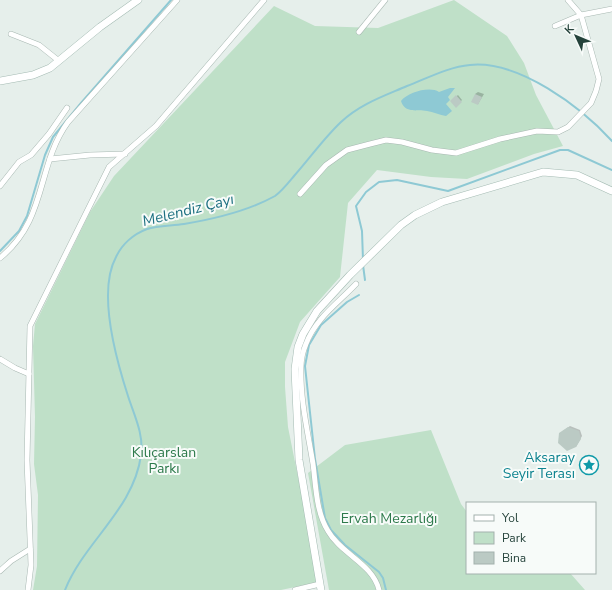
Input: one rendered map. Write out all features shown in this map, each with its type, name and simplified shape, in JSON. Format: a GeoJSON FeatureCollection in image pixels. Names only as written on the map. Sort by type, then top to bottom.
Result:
{"type":"FeatureCollection","features":[{"type":"Feature","properties":{"kind":"main road"},"geometry":{"type":"LineString","coordinates":[[0,81],[33,76],[50,68],[100,27],[138,0]]}},
{"type":"Feature","properties":{"kind":"main road"},"geometry":{"type":"LineString","coordinates":[[320,587],[299,460],[295,369],[298,348],[303,334],[317,311],[355,270],[401,225],[415,215],[442,202],[543,172],[577,175],[612,191]]}},
{"type":"Feature","properties":{"kind":"street"},"geometry":{"type":"LineString","coordinates":[[0,258],[21,238],[31,219],[59,135],[68,122],[177,0]]}},
{"type":"Feature","properties":{"kind":"street"},"geometry":{"type":"LineString","coordinates":[[28,590],[30,549],[27,460],[30,326],[109,167],[126,154],[156,126],[264,0]]}},
{"type":"Feature","properties":{"kind":"street"},"geometry":{"type":"LineString","coordinates":[[358,32],[385,0]]}},
{"type":"Feature","properties":{"kind":"street"},"geometry":{"type":"LineString","coordinates":[[300,194],[326,165],[347,150],[386,140],[402,142],[432,150],[456,153],[500,139],[530,132],[558,132],[568,127],[574,119],[591,103],[599,79],[581,15],[568,0]]}},
{"type":"Feature","properties":{"kind":"street"},"geometry":{"type":"LineString","coordinates":[[555,26],[581,15],[612,9]]}},
{"type":"Feature","properties":{"kind":"street"},"geometry":{"type":"LineString","coordinates":[[11,34],[39,45],[59,61]]}},
{"type":"Feature","properties":{"kind":"street"},"geometry":{"type":"LineString","coordinates":[[0,186],[19,162],[31,155],[49,134],[67,108]]}},
{"type":"Feature","properties":{"kind":"street"},"geometry":{"type":"LineString","coordinates":[[50,159],[90,155],[126,154]]}},
{"type":"Feature","properties":{"kind":"street"},"geometry":{"type":"LineString","coordinates":[[356,284],[325,314],[311,333],[302,356],[301,376],[322,519],[328,532],[336,542],[371,573],[379,590]]}},
{"type":"Feature","properties":{"kind":"street"},"geometry":{"type":"LineString","coordinates":[[0,359],[29,374]]}},
{"type":"Feature","properties":{"kind":"street"},"geometry":{"type":"LineString","coordinates":[[0,571],[10,561],[30,549]]}},
{"type":"Feature","properties":{"kind":"street"},"geometry":{"type":"LineString","coordinates":[[295,590],[320,587]]}},
{"type":"Feature","properties":{"kind":"green space","name":"Kılıçarslan Parkı"},"geometry":{"type":"Polygon","coordinates":[[[454,0],[507,36],[524,63],[536,95],[563,146],[534,154],[467,179],[431,177],[377,170],[348,203],[340,277],[300,322],[285,362],[288,427],[319,582],[281,590],[33,590],[37,566],[38,495],[34,464],[35,417],[33,346],[35,324],[90,212],[114,176],[274,6],[315,26],[378,28],[454,0]]]}},
{"type":"Feature","properties":{"kind":"green space","name":"Ervah Mezarlığı"},"geometry":{"type":"Polygon","coordinates":[[[431,430],[461,504],[466,511],[466,574],[571,574],[585,590],[329,590],[308,473],[345,445],[431,430]]]}},
{"type":"Feature","properties":{"kind":"water"},"geometry":{"type":"Polygon","coordinates":[[[450,88],[455,88],[448,97],[450,100],[446,104],[452,111],[446,116],[427,111],[405,108],[401,101],[409,95],[419,91],[435,90],[439,92],[450,88]]]}},
{"type":"Feature","properties":{"kind":"building"},"geometry":{"type":"Polygon","coordinates":[[[475,94],[482,97],[478,105],[471,102],[475,94]]]}},
{"type":"Feature","properties":{"kind":"building"},"geometry":{"type":"Polygon","coordinates":[[[456,95],[462,102],[456,108],[450,101],[456,95]]]}},
{"type":"Feature","properties":{"kind":"building"},"geometry":{"type":"Polygon","coordinates":[[[568,427],[579,431],[581,439],[576,447],[567,451],[558,443],[559,433],[568,427]]]}},
{"type":"Feature","properties":{"kind":"waterway"},"geometry":{"type":"LineString","coordinates":[[0,251],[19,231],[27,216],[45,155],[53,137],[171,0]]}},
{"type":"Feature","properties":{"kind":"waterway","name":"Melendiz Çayı"},"geometry":{"type":"LineString","coordinates":[[65,590],[73,573],[84,556],[108,525],[129,492],[137,474],[141,455],[142,447],[140,432],[118,364],[110,326],[108,307],[108,288],[111,272],[116,257],[129,240],[147,229],[219,217],[254,206],[275,196],[335,128],[356,110],[372,101],[407,86],[446,70],[462,66],[489,65],[508,70],[528,78],[548,88],[584,114],[612,141]]}},
{"type":"Feature","properties":{"kind":"waterway"},"geometry":{"type":"LineString","coordinates":[[363,260],[362,231],[356,206],[366,192],[379,182],[397,180],[448,191],[560,150],[568,150],[612,170]]}},
{"type":"Feature","properties":{"kind":"waterway"},"geometry":{"type":"LineString","coordinates":[[363,265],[365,280]]}},
{"type":"Feature","properties":{"kind":"waterway"},"geometry":{"type":"LineString","coordinates":[[359,295],[347,302],[321,325],[309,345],[305,366],[315,459],[325,518],[331,530],[345,545],[379,572],[383,578],[386,590]]}},
{"type":"Feature","properties":{"kind":"place","name":"Aksaray Seyir Terası"},"geometry":{"type":"Point","coordinates":[589,465]}}]}
